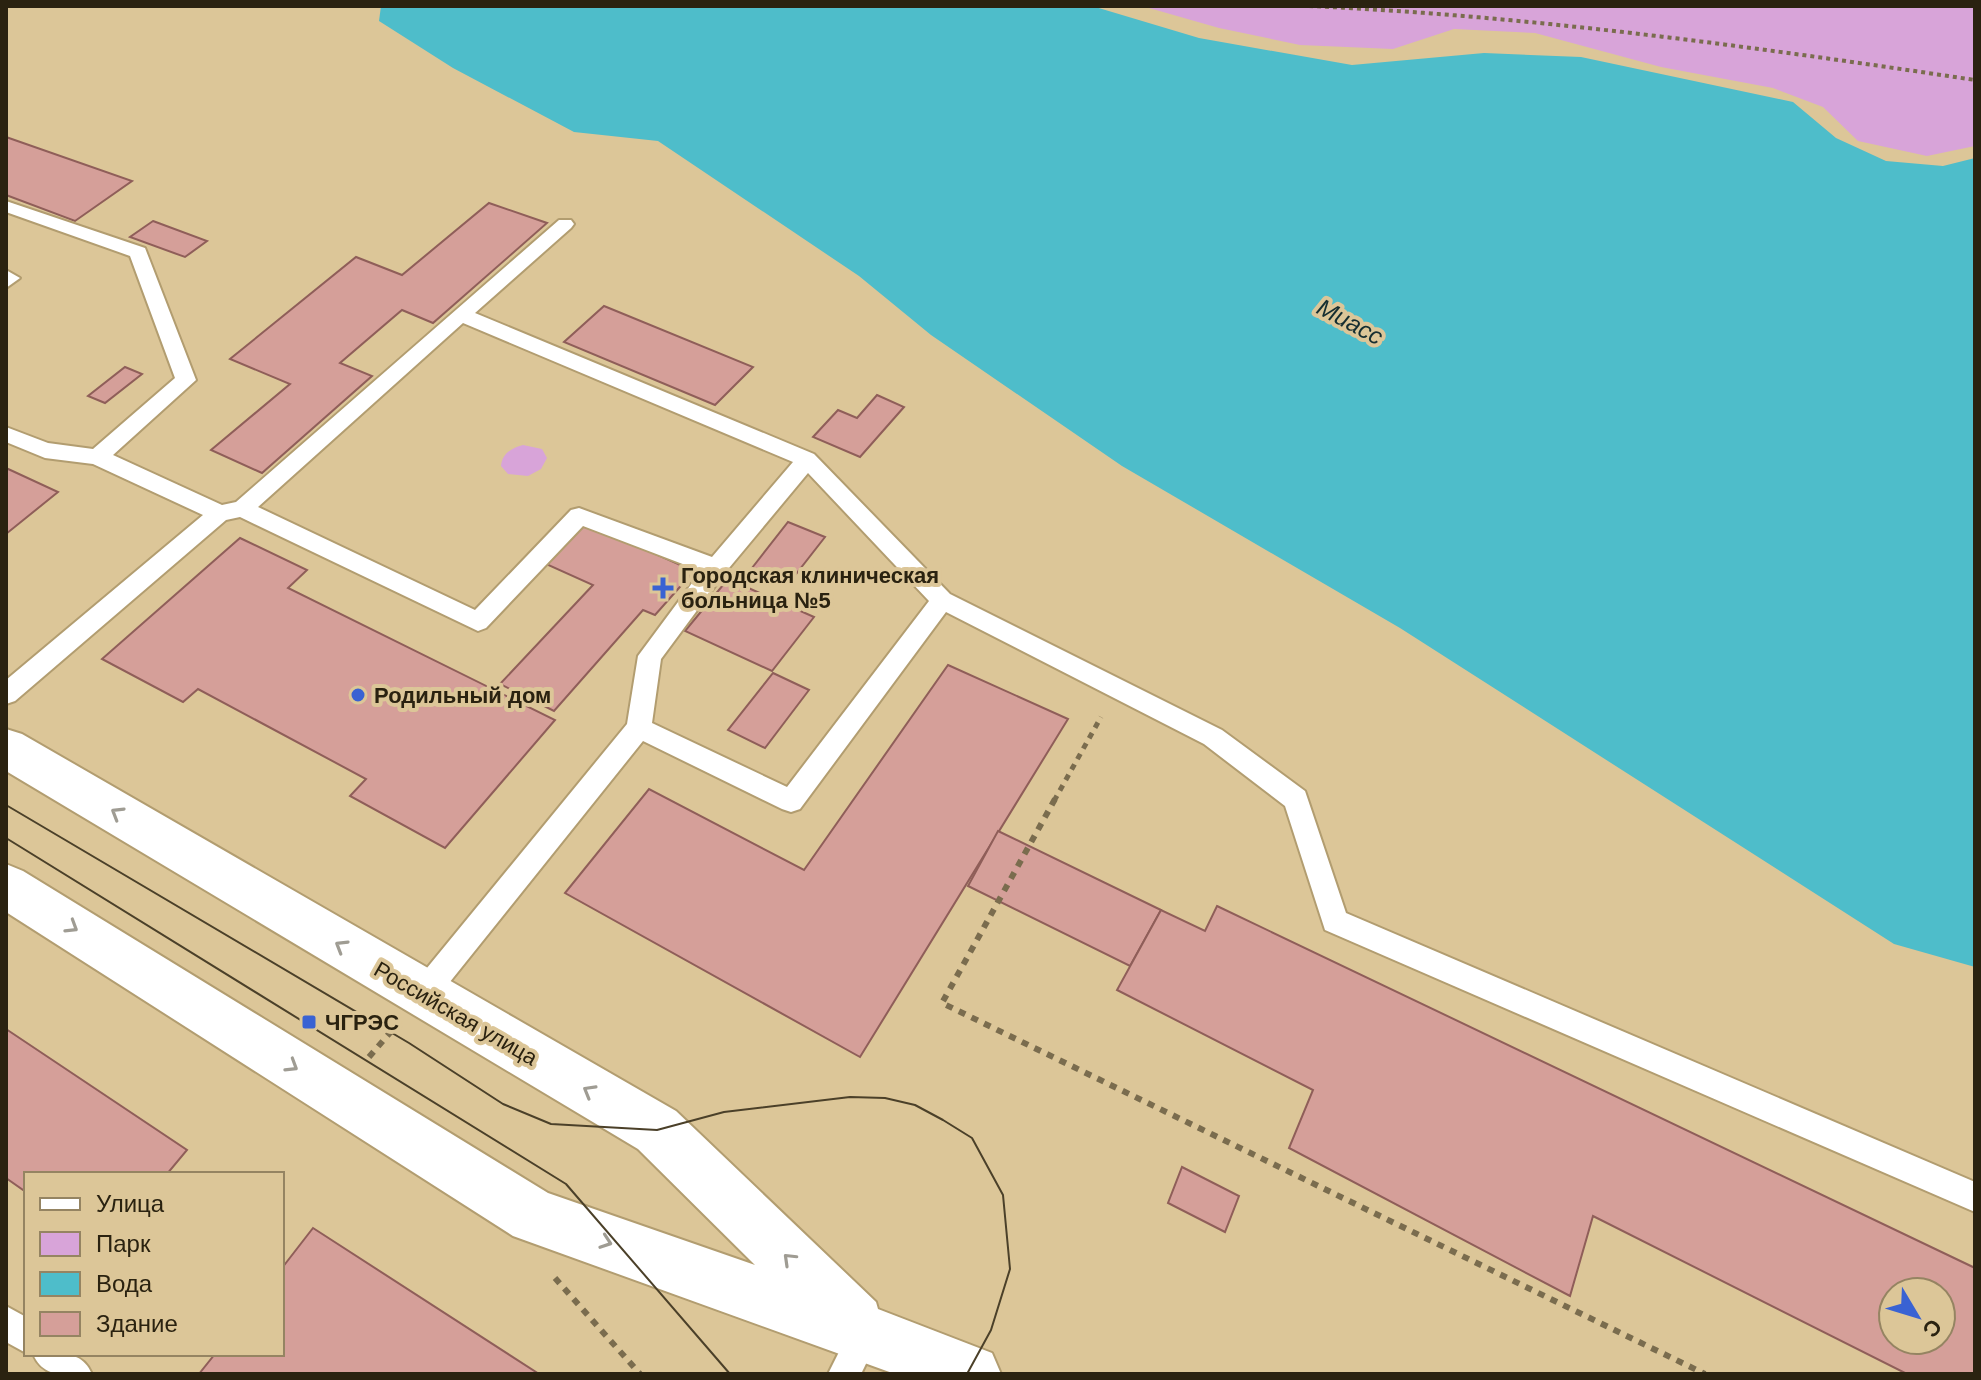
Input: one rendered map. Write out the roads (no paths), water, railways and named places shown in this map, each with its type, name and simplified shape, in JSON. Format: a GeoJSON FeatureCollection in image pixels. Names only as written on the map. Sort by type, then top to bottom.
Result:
{"type":"FeatureCollection","features":[{"type":"Feature","properties":{"kind":"main road","name":"Российская улица"},"geometry":{"type":"LineString","coordinates":[[6,748],[657,1130],[855,1353]]}},
{"type":"Feature","properties":{"kind":"main road","name":"Российская улица"},"geometry":{"type":"LineString","coordinates":[[6,886],[533,1216],[855,1353],[971,1374]]}},
{"type":"Feature","properties":{"kind":"lane"},"geometry":{"type":"LineString","coordinates":[[6,206],[138,252],[186,380],[97,457]]}},
{"type":"Feature","properties":{"kind":"lane"},"geometry":{"type":"LineString","coordinates":[[6,694],[231,511],[565,224]]}},
{"type":"Feature","properties":{"kind":"lane"},"geometry":{"type":"LineString","coordinates":[[461,315],[807,459],[942,600],[1213,737],[1296,799],[1335,921],[1975,1197]]}},
{"type":"Feature","properties":{"kind":"lane"},"geometry":{"type":"LineString","coordinates":[[6,434],[45,450],[97,457],[231,511],[478,622],[579,516],[716,568]]}},
{"type":"Feature","properties":{"kind":"lane"},"geometry":{"type":"LineString","coordinates":[[423,994],[639,728],[650,656],[716,568],[807,459]]}},
{"type":"Feature","properties":{"kind":"lane"},"geometry":{"type":"LineString","coordinates":[[639,728],[791,801],[942,600]]}},
{"type":"Feature","properties":{"kind":"lane"},"geometry":{"type":"LineString","coordinates":[[6,1322],[24,1336]]}},
{"type":"Feature","properties":{"kind":"lane"},"geometry":{"type":"LineString","coordinates":[[52,1356],[76,1374]]}},
{"type":"Feature","properties":{"kind":"water","name":"Миасс"},"geometry":{"type":"Polygon","coordinates":[[[381,6],[1092,6],[1199,38],[1352,65],[1484,53],[1581,57],[1793,102],[1836,138],[1886,161],[1943,166],[1975,158],[1975,967],[1894,944],[1400,628],[1122,466],[931,335],[859,276],[658,141],[574,132],[453,68],[379,21],[381,6]]]}},
{"type":"Feature","properties":{"kind":"tram line"},"geometry":{"type":"LineString","coordinates":[[6,805],[409,1043],[503,1104],[551,1124],[657,1130],[724,1112],[850,1097],[885,1098],[915,1105],[943,1120],[972,1138],[1003,1195],[1010,1269],[991,1330],[967,1374]]}},
{"type":"Feature","properties":{"kind":"tram line"},"geometry":{"type":"LineString","coordinates":[[6,838],[566,1184],[730,1374]]}},
{"type":"Feature","properties":{"kind":"place","name":"Городская клиническая больница №5"},"geometry":{"type":"Point","coordinates":[663,588]}},
{"type":"Feature","properties":{"kind":"place","name":"Родильный дом"},"geometry":{"type":"Point","coordinates":[358,695]}},
{"type":"Feature","properties":{"kind":"place","name":"ЧГРЭС"},"geometry":{"type":"Point","coordinates":[309,1022]}}]}
